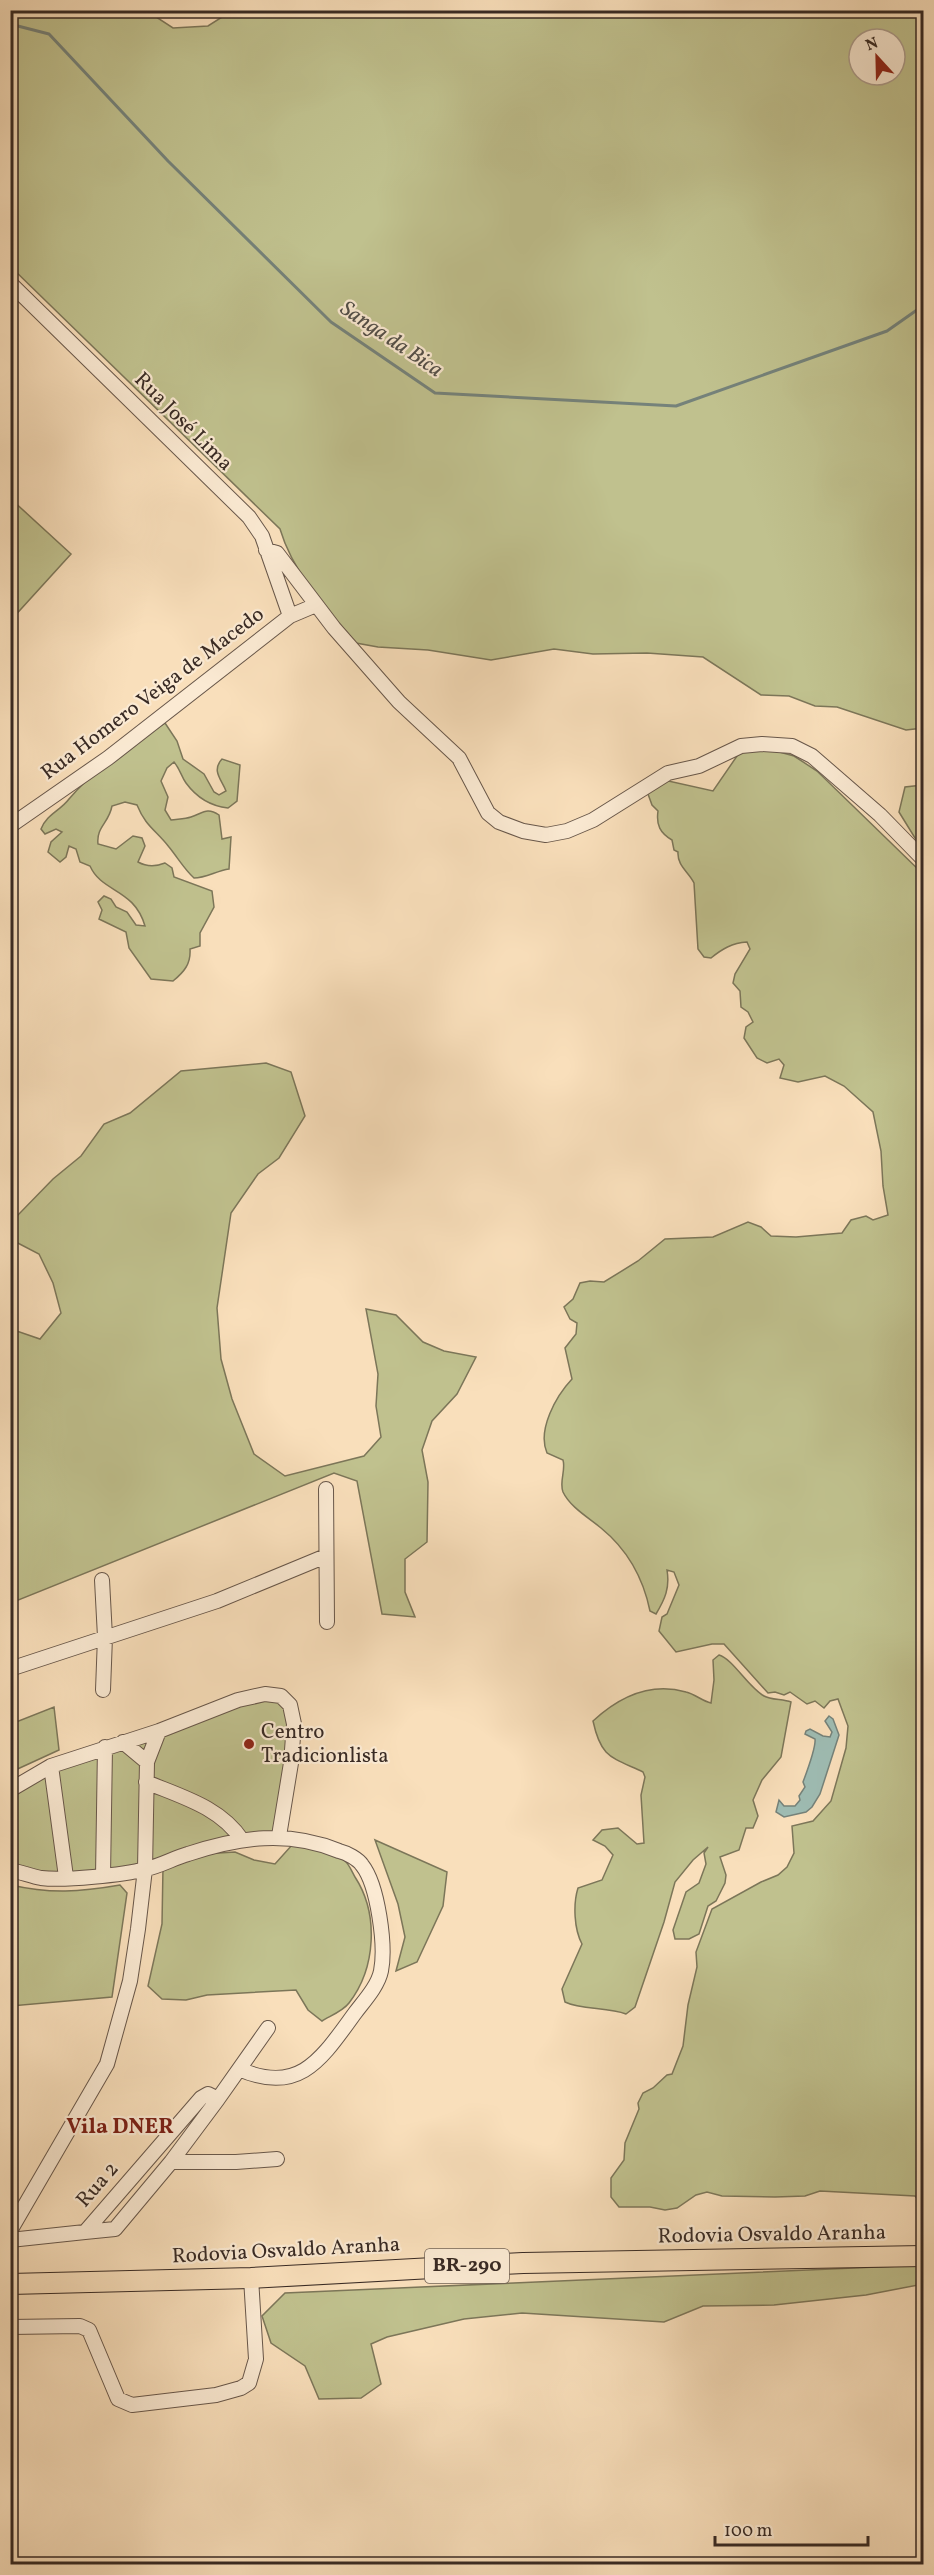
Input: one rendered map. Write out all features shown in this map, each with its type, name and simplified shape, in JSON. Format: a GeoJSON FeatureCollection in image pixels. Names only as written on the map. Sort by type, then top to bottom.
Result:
{"type":"FeatureCollection","features":[{"type":"Feature","properties":{"kind":"highway","name":"Rodovia Osvaldo Aranha"},"geometry":{"type":"LineString","coordinates":[[10,2284],[250,2278],[522,2263],[924,2256]]}},
{"type":"Feature","properties":{"kind":"street","name":"Rua José Lima"},"geometry":{"type":"LineString","coordinates":[[10,283],[249,517],[262,536],[290,616]]}},
{"type":"Feature","properties":{"kind":"street"},"geometry":{"type":"LineString","coordinates":[[266,550],[277,553],[316,605],[399,702],[459,758],[488,813],[499,822],[523,831],[546,835],[567,831],[593,819],[668,773],[699,766],[741,746],[762,744],[792,747],[812,756],[880,815],[924,860]]}},
{"type":"Feature","properties":{"kind":"street","name":"Rua Homero Veiga de Macedo"},"geometry":{"type":"LineString","coordinates":[[10,826],[108,758],[290,616],[316,605]]}},
{"type":"Feature","properties":{"kind":"street"},"geometry":{"type":"LineString","coordinates":[[326,1489],[327,1622]]}},
{"type":"Feature","properties":{"kind":"street"},"geometry":{"type":"LineString","coordinates":[[10,1669],[217,1601],[326,1556]]}},
{"type":"Feature","properties":{"kind":"street"},"geometry":{"type":"LineString","coordinates":[[102,1580],[105,1636],[103,1690]]}},
{"type":"Feature","properties":{"kind":"street"},"geometry":{"type":"LineString","coordinates":[[10,1790],[51,1766],[159,1731],[238,1700],[265,1694],[281,1696],[290,1705],[294,1724],[291,1763],[279,1836]]}},
{"type":"Feature","properties":{"kind":"street"},"geometry":{"type":"LineString","coordinates":[[10,2231],[107,2064],[130,1981],[145,1869],[147,1762],[159,1731]]}},
{"type":"Feature","properties":{"kind":"street"},"geometry":{"type":"LineString","coordinates":[[123,1742],[147,1762]]}},
{"type":"Feature","properties":{"kind":"street"},"geometry":{"type":"LineString","coordinates":[[103,1876],[105,1747]]}},
{"type":"Feature","properties":{"kind":"street"},"geometry":{"type":"LineString","coordinates":[[51,1766],[66,1877]]}},
{"type":"Feature","properties":{"kind":"street"},"geometry":{"type":"LineString","coordinates":[[146,1782],[201,1804],[223,1818],[242,1840]]}},
{"type":"Feature","properties":{"kind":"street"},"geometry":{"type":"LineString","coordinates":[[10,1870],[43,1878],[103,1876],[145,1869],[189,1853],[242,1840],[279,1836],[309,1841],[342,1851],[361,1863],[371,1879],[381,1922],[381,1972],[370,1992],[310,2068],[293,2076],[273,2080],[257,2077],[239,2069]]}},
{"type":"Feature","properties":{"kind":"street","name":"Rua 2"},"geometry":{"type":"LineString","coordinates":[[10,2240],[116,2229],[171,2162],[268,2028]]}},
{"type":"Feature","properties":{"kind":"street","name":"Rua 2"},"geometry":{"type":"LineString","coordinates":[[85,2232],[201,2098],[208,2094],[218,2098]]}},
{"type":"Feature","properties":{"kind":"street"},"geometry":{"type":"LineString","coordinates":[[171,2162],[236,2162],[277,2158]]}},
{"type":"Feature","properties":{"kind":"street"},"geometry":{"type":"LineString","coordinates":[[10,2327],[80,2326],[89,2330],[118,2399],[124,2403],[132,2405],[216,2396],[241,2388],[249,2383],[254,2374],[256,2359],[250,2278]]}},
{"type":"Feature","properties":{"kind":"green space"},"geometry":{"type":"Polygon","coordinates":[[[233,10],[923,11],[923,728],[906,730],[837,707],[815,706],[789,696],[761,695],[703,657],[647,653],[593,654],[554,649],[491,660],[428,650],[378,647],[356,643],[322,604],[302,575],[293,561],[280,529],[11,267],[10,11],[147,11],[173,28],[208,26],[233,10]]]}},
{"type":"Feature","properties":{"kind":"green space"},"geometry":{"type":"Polygon","coordinates":[[[11,499],[71,554],[11,620],[11,499]]]}},
{"type":"Feature","properties":{"kind":"green space"},"geometry":{"type":"Polygon","coordinates":[[[165,723],[177,741],[183,759],[204,774],[214,792],[219,795],[226,791],[217,771],[219,763],[222,759],[240,765],[237,801],[228,808],[215,805],[199,797],[186,783],[174,762],[167,768],[161,781],[168,797],[165,810],[171,820],[189,818],[208,811],[219,815],[222,839],[231,837],[229,869],[194,878],[148,823],[137,805],[125,802],[112,806],[99,833],[98,844],[116,849],[133,836],[142,838],[145,846],[138,862],[151,866],[165,863],[172,868],[174,877],[212,891],[214,907],[200,933],[200,946],[190,949],[186,967],[173,981],[151,979],[129,948],[126,932],[99,919],[102,910],[98,902],[104,896],[111,899],[116,907],[127,912],[136,925],[145,926],[133,904],[95,875],[90,866],[80,862],[76,849],[69,846],[66,857],[60,862],[48,852],[51,842],[62,832],[56,829],[45,834],[41,829],[50,816],[102,767],[165,723]]]}},
{"type":"Feature","properties":{"kind":"green space"},"geometry":{"type":"Polygon","coordinates":[[[765,748],[794,756],[817,771],[923,874],[923,2206],[915,2196],[820,2191],[805,2196],[775,2197],[722,2196],[707,2192],[696,2195],[677,2208],[665,2210],[650,2207],[619,2207],[611,2197],[611,2178],[624,2160],[625,2143],[639,2109],[638,2103],[643,2093],[653,2088],[667,2075],[672,2074],[683,2046],[688,2005],[697,1967],[696,1952],[712,1909],[778,1875],[787,1867],[794,1853],[792,1826],[813,1821],[831,1801],[846,1748],[848,1726],[838,1699],[830,1701],[824,1708],[815,1701],[807,1704],[790,1692],[784,1695],[775,1692],[768,1693],[724,1644],[712,1644],[676,1652],[659,1631],[662,1617],[667,1614],[679,1585],[674,1572],[667,1570],[668,1582],[664,1598],[656,1614],[650,1611],[639,1576],[627,1555],[611,1536],[575,1507],[563,1492],[563,1460],[547,1453],[544,1434],[554,1404],[572,1379],[565,1348],[576,1334],[577,1323],[570,1319],[564,1307],[573,1299],[580,1283],[604,1282],[638,1261],[665,1239],[713,1237],[748,1222],[761,1227],[771,1236],[796,1237],[842,1233],[851,1220],[866,1216],[873,1220],[888,1215],[883,1186],[881,1151],[873,1112],[844,1086],[825,1076],[798,1082],[780,1078],[784,1065],[779,1059],[767,1063],[757,1058],[744,1038],[746,1027],[753,1022],[748,1012],[741,1007],[740,991],[733,983],[735,974],[750,949],[747,942],[732,945],[711,958],[704,957],[698,949],[694,883],[681,865],[672,840],[660,828],[658,811],[652,805],[648,794],[652,787],[664,780],[713,791],[743,750],[765,748]]]}},
{"type":"Feature","properties":{"kind":"green space"},"geometry":{"type":"Polygon","coordinates":[[[924,785],[923,846],[915,838],[899,812],[905,787],[924,785]]]}},
{"type":"Feature","properties":{"kind":"green space"},"geometry":{"type":"Polygon","coordinates":[[[266,1063],[291,1072],[305,1116],[279,1158],[258,1174],[231,1213],[217,1308],[221,1359],[232,1399],[254,1454],[285,1476],[364,1456],[381,1437],[376,1406],[378,1374],[366,1309],[396,1315],[423,1342],[444,1351],[476,1357],[457,1394],[432,1421],[422,1450],[428,1482],[427,1542],[405,1559],[405,1592],[415,1617],[382,1614],[357,1481],[334,1473],[11,1603],[11,1329],[40,1339],[61,1313],[53,1283],[39,1254],[12,1240],[17,1216],[53,1179],[81,1156],[104,1124],[130,1113],[181,1071],[266,1063]]]}},
{"type":"Feature","properties":{"kind":"green space"},"geometry":{"type":"Polygon","coordinates":[[[719,1655],[730,1662],[764,1696],[791,1702],[781,1757],[762,1780],[753,1800],[758,1816],[753,1828],[746,1828],[739,1850],[720,1857],[726,1875],[725,1883],[716,1901],[708,1906],[699,1934],[689,1939],[675,1939],[673,1930],[686,1892],[699,1883],[706,1864],[704,1853],[708,1847],[693,1860],[675,1882],[635,2007],[626,2014],[571,2005],[565,2002],[562,1989],[582,1944],[575,1916],[578,1888],[602,1880],[613,1855],[605,1846],[593,1840],[602,1830],[618,1828],[637,1844],[644,1843],[641,1795],[645,1777],[643,1772],[609,1755],[600,1742],[593,1721],[614,1705],[648,1690],[673,1689],[711,1703],[714,1680],[713,1660],[719,1655]]]}},
{"type":"Feature","properties":{"kind":"green space"},"geometry":{"type":"Polygon","coordinates":[[[265,1694],[290,1705],[279,1836],[103,1876],[11,1870],[11,1790],[51,1766],[265,1694]]]}},
{"type":"Feature","properties":{"kind":"green space"},"geometry":{"type":"Polygon","coordinates":[[[54,1707],[59,1750],[11,1772],[11,1724],[54,1707]]]}},
{"type":"Feature","properties":{"kind":"green space"},"geometry":{"type":"Polygon","coordinates":[[[375,1840],[447,1872],[443,1906],[417,1962],[396,1971],[405,1937],[398,1904],[375,1840]]]}},
{"type":"Feature","properties":{"kind":"green space"},"geometry":{"type":"Polygon","coordinates":[[[292,1845],[319,1850],[339,1857],[348,1864],[363,1892],[371,1924],[369,1958],[358,1989],[346,2006],[322,2021],[308,2010],[296,1990],[207,1995],[186,2000],[162,1999],[148,1986],[162,1924],[163,1867],[203,1854],[235,1852],[254,1860],[275,1864],[292,1845]]]}},
{"type":"Feature","properties":{"kind":"green space"},"geometry":{"type":"Polygon","coordinates":[[[11,1885],[39,1890],[65,1891],[120,1885],[127,1893],[112,1997],[11,2006],[11,1885]]]}},
{"type":"Feature","properties":{"kind":"green space"},"geometry":{"type":"Polygon","coordinates":[[[923,2265],[923,2288],[918,2285],[866,2295],[774,2305],[703,2306],[664,2322],[522,2313],[464,2319],[387,2337],[371,2344],[381,2384],[361,2398],[319,2399],[305,2366],[271,2343],[262,2316],[285,2293],[923,2265]]]}},
{"type":"Feature","properties":{"kind":"water"},"geometry":{"type":"Polygon","coordinates":[[[829,1716],[833,1719],[839,1735],[820,1794],[806,1812],[784,1817],[776,1812],[779,1800],[784,1806],[795,1806],[805,1787],[803,1782],[815,1743],[815,1739],[805,1734],[806,1731],[810,1729],[830,1737],[832,1732],[825,1721],[829,1716]]]}},
{"type":"Feature","properties":{"kind":"waterway","name":"Sanga da Bica"},"geometry":{"type":"LineString","coordinates":[[10,24],[49,34],[168,161],[331,322],[435,393],[676,406],[887,331],[924,305]]}},
{"type":"Feature","properties":{"kind":"place","name":"Centro Tradicionlista"},"geometry":{"type":"Point","coordinates":[249,1744]}},
{"type":"Feature","properties":{"kind":"district","name":"Vila DNER"},"geometry":{"type":"Point","coordinates":[120,2127]}}]}
